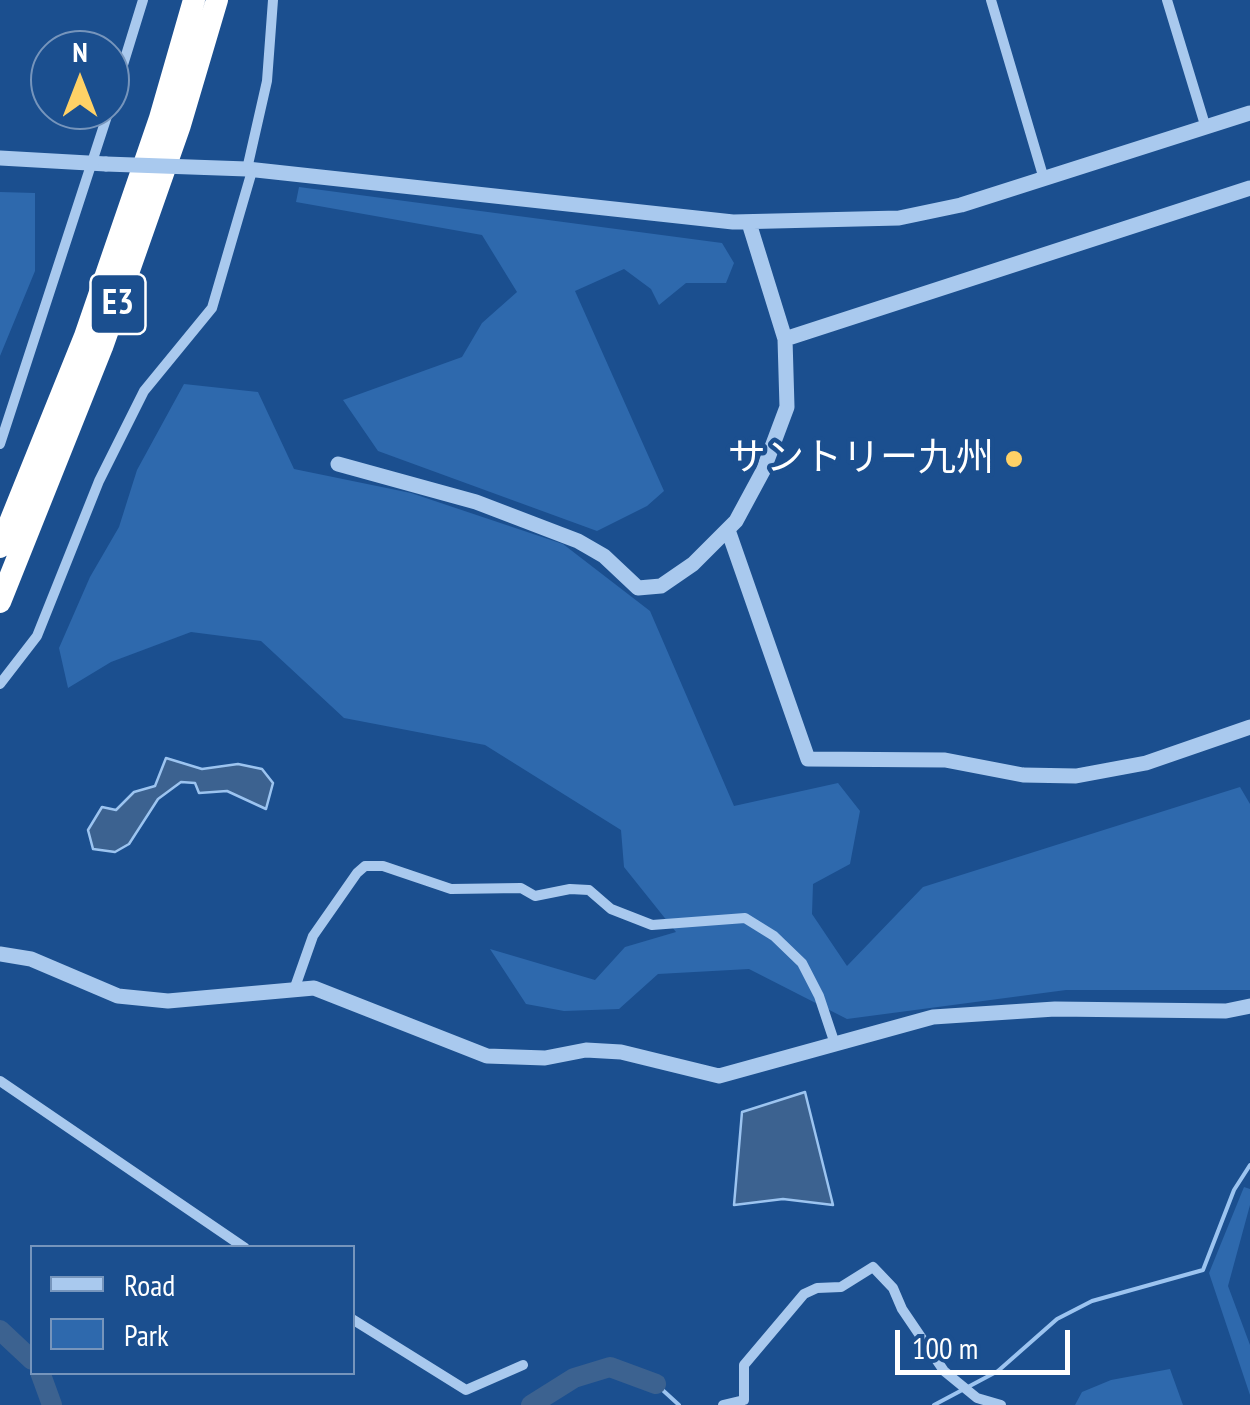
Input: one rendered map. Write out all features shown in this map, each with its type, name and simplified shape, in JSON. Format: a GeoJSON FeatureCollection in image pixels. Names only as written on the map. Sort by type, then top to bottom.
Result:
{"type":"FeatureCollection","features":[{"type":"Feature","properties":{"kind":"highway","name":"E3"},"geometry":{"type":"LineString","coordinates":[[0,547],[85,336],[160,118],[194,0]]}},
{"type":"Feature","properties":{"kind":"highway","name":"E3"},"geometry":{"type":"LineString","coordinates":[[0,602],[108,330],[180,124],[217,0]]}},
{"type":"Feature","properties":{"kind":"street"},"geometry":{"type":"LineString","coordinates":[[130,43],[143,0]]}},
{"type":"Feature","properties":{"kind":"street"},"geometry":{"type":"LineString","coordinates":[[0,684],[37,636],[99,481],[144,390],[212,308],[250,170],[267,81],[273,0]]}},
{"type":"Feature","properties":{"kind":"street"},"geometry":{"type":"LineString","coordinates":[[991,0],[1044,179]]}},
{"type":"Feature","properties":{"kind":"street"},"geometry":{"type":"LineString","coordinates":[[1167,0],[1206,128]]}},
{"type":"Feature","properties":{"kind":"street"},"geometry":{"type":"LineString","coordinates":[[0,158],[250,170],[446,187],[749,223],[899,218],[962,205],[1250,113]]}},
{"type":"Feature","properties":{"kind":"street"},"geometry":{"type":"LineString","coordinates":[[0,444],[99,163],[106,130]]}},
{"type":"Feature","properties":{"kind":"street"},"geometry":{"type":"LineString","coordinates":[[785,339],[1250,188]]}},
{"type":"Feature","properties":{"kind":"street"},"geometry":{"type":"LineString","coordinates":[[338,464],[476,502],[578,540],[604,556],[638,588],[660,586],[694,564],[728,530],[763,471],[787,407],[785,339],[749,223]]}},
{"type":"Feature","properties":{"kind":"street"},"geometry":{"type":"LineString","coordinates":[[728,530],[808,760],[945,760],[1023,774],[1076,776],[1146,762],[1250,727]]}},
{"type":"Feature","properties":{"kind":"street"},"geometry":{"type":"LineString","coordinates":[[295,987],[313,936],[357,873],[365,866],[384,866],[451,889],[521,888],[535,896],[570,889],[588,890],[611,909],[652,925],[745,918],[774,936],[802,964],[819,996],[834,1041]]}},
{"type":"Feature","properties":{"kind":"street"},"geometry":{"type":"LineString","coordinates":[[0,954],[31,959],[118,996],[142,1000],[295,987],[332,992],[470,1050],[506,1058],[545,1058],[586,1050],[621,1052],[719,1076],[834,1041],[933,1017],[1055,1009],[1226,1011],[1250,1006]]}},
{"type":"Feature","properties":{"kind":"street"},"geometry":{"type":"LineString","coordinates":[[0,1081],[241,1245]]}},
{"type":"Feature","properties":{"kind":"street"},"geometry":{"type":"LineString","coordinates":[[723,1405],[744,1400],[744,1365],[804,1294],[817,1288],[841,1287],[873,1268],[893,1288],[902,1309],[944,1371],[977,1398],[1001,1405]]}},
{"type":"Feature","properties":{"kind":"street"},"geometry":{"type":"LineString","coordinates":[[355,1321],[466,1390],[523,1365]]}},
{"type":"Feature","properties":{"kind":"green space"},"geometry":{"type":"Polygon","coordinates":[[[299,187],[722,243],[734,263],[726,283],[686,283],[659,305],[651,289],[624,269],[575,291],[664,491],[647,506],[597,531],[378,451],[343,400],[462,357],[482,323],[517,292],[482,235],[296,202],[299,187]]]}},
{"type":"Feature","properties":{"kind":"green space"},"geometry":{"type":"Polygon","coordinates":[[[0,192],[35,193],[35,271],[0,356],[0,192]]]}},
{"type":"Feature","properties":{"kind":"green space"},"geometry":{"type":"Polygon","coordinates":[[[184,384],[258,392],[294,469],[411,493],[563,544],[650,611],[734,806],[838,783],[860,811],[850,864],[813,884],[812,914],[847,966],[923,887],[1240,787],[1250,804],[1250,990],[1066,990],[847,1019],[749,969],[658,974],[619,1009],[564,1011],[526,1004],[490,949],[595,980],[625,947],[676,932],[624,867],[621,830],[485,745],[344,718],[261,641],[191,632],[111,662],[68,688],[59,648],[90,577],[119,527],[137,470],[184,384]]]}},
{"type":"Feature","properties":{"kind":"green space"},"geometry":{"type":"Polygon","coordinates":[[[1244,1187],[1250,1189],[1250,1205],[1228,1286],[1250,1345],[1250,1395],[1209,1273],[1244,1187]]]}},
{"type":"Feature","properties":{"kind":"green space"},"geometry":{"type":"Polygon","coordinates":[[[1170,1369],[1183,1405],[1075,1405],[1082,1392],[1111,1380],[1170,1369]]]}},
{"type":"Feature","properties":{"kind":"shaded area"},"geometry":{"type":"Polygon","coordinates":[[[166,758],[202,769],[238,764],[262,769],[273,783],[266,809],[227,791],[199,793],[195,783],[181,782],[158,799],[129,844],[115,852],[93,849],[88,830],[102,807],[116,810],[134,792],[155,786],[166,758]]]}},
{"type":"Feature","properties":{"kind":"shaded area"},"geometry":{"type":"Polygon","coordinates":[[[805,1092],[833,1205],[783,1199],[734,1205],[742,1112],[805,1092]]]}},
{"type":"Feature","properties":{"kind":"waterway"},"geometry":{"type":"LineString","coordinates":[[934,1405],[998,1371],[1057,1319],[1092,1301],[1203,1270],[1234,1190],[1250,1165]]}},
{"type":"Feature","properties":{"kind":"waterway"},"geometry":{"type":"LineString","coordinates":[[0,1330],[30,1358]]}},
{"type":"Feature","properties":{"kind":"waterway"},"geometry":{"type":"LineString","coordinates":[[531,1405],[574,1378],[610,1367],[656,1384]]}},
{"type":"Feature","properties":{"kind":"waterway"},"geometry":{"type":"LineString","coordinates":[[41,1375],[52,1405]]}},
{"type":"Feature","properties":{"kind":"waterway"},"geometry":{"type":"LineString","coordinates":[[656,1384],[679,1405]]}},
{"type":"Feature","properties":{"kind":"place","name":"サントリー九州"},"geometry":{"type":"Point","coordinates":[1014,459]}}]}
